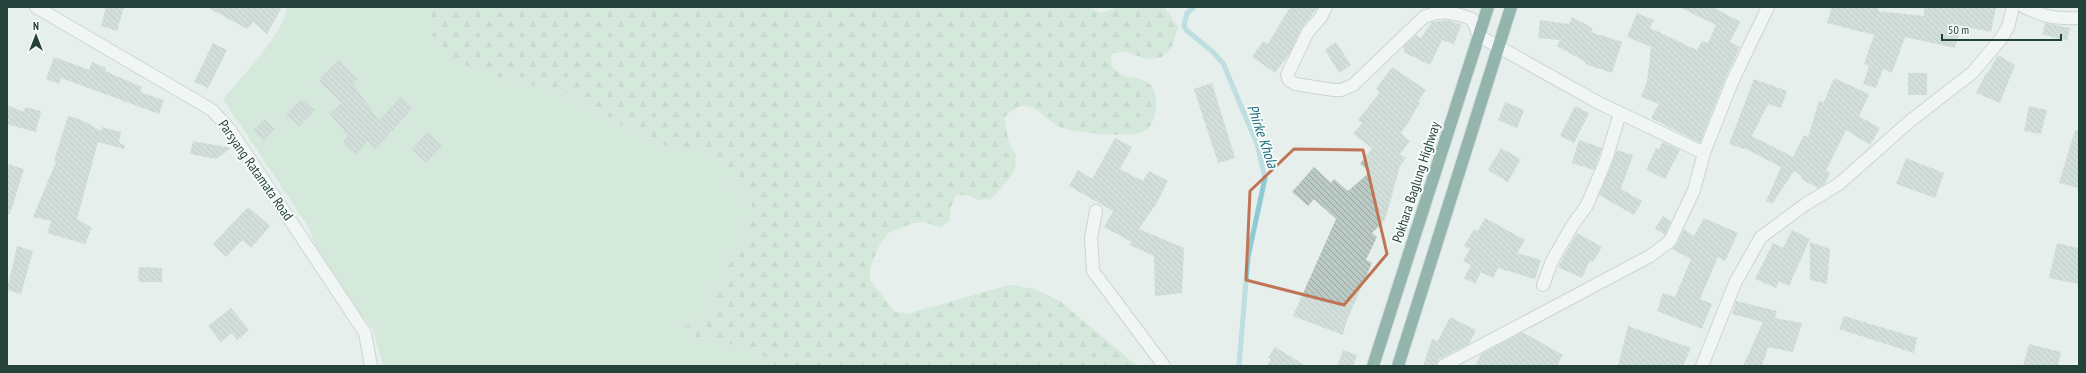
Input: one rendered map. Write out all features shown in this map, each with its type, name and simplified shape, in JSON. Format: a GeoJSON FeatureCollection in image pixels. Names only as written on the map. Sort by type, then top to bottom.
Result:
{"type":"FeatureCollection","features":[{"type":"Feature","properties":{"kind":"highway","name":"Pokhara Baglung Highway"},"geometry":{"type":"LineString","coordinates":[[1373,366],[1488,7]]}},
{"type":"Feature","properties":{"kind":"highway"},"geometry":{"type":"LineString","coordinates":[[1398,366],[1511,7]]}},
{"type":"Feature","properties":{"kind":"street","name":"Parsyang Ratamata Road"},"geometry":{"type":"LineString","coordinates":[[36,7],[212,110],[231,132],[365,333],[371,366]]}},
{"type":"Feature","properties":{"kind":"street"},"geometry":{"type":"LineString","coordinates":[[1326,7],[1321,17],[1308,32],[1287,75],[1295,84],[1334,90],[1341,90],[1353,86],[1419,22],[1435,12],[1448,11],[1472,19],[1479,36],[1620,114],[1704,153]]}},
{"type":"Feature","properties":{"kind":"street"},"geometry":{"type":"LineString","coordinates":[[1443,366],[1650,256],[1670,241],[1694,190],[1704,153],[1732,82],[1768,7]]}},
{"type":"Feature","properties":{"kind":"street"},"geometry":{"type":"LineString","coordinates":[[1702,366],[1735,284],[1761,238],[1806,204],[1839,184],[1910,121],[1972,73],[2000,40],[2008,26],[2013,7]]}},
{"type":"Feature","properties":{"kind":"street"},"geometry":{"type":"LineString","coordinates":[[2024,7],[2043,16],[2058,19],[2079,18]]}},
{"type":"Feature","properties":{"kind":"street"},"geometry":{"type":"LineString","coordinates":[[1543,285],[1552,261],[1572,226],[1587,206],[1606,160],[1620,114]]}},
{"type":"Feature","properties":{"kind":"street"},"geometry":{"type":"LineString","coordinates":[[1096,211],[1091,238],[1093,270],[1164,366]]}},
{"type":"Feature","properties":{"kind":"highlighted area"},"geometry":{"type":"Polygon","coordinates":[[[1294,149],[1363,150],[1387,254],[1344,305],[1246,280],[1250,191],[1294,149]]]}},
{"type":"Feature","properties":{"kind":"green space"},"geometry":{"type":"Polygon","coordinates":[[[287,7],[431,7],[432,36],[506,79],[569,94],[642,137],[676,149],[710,149],[737,191],[749,195],[751,218],[743,240],[718,285],[713,310],[679,331],[750,346],[777,366],[383,366],[373,329],[355,308],[317,250],[309,228],[223,99],[261,55],[279,30],[287,7]]]}},
{"type":"Feature","properties":{"kind":"green space"},"geometry":{"type":"Polygon","coordinates":[[[431,7],[1088,7],[1101,13],[1114,9],[1115,7],[1164,7],[1178,27],[1171,49],[1160,58],[1147,59],[1124,51],[1111,54],[1112,67],[1124,76],[1146,81],[1155,92],[1156,111],[1153,121],[1147,129],[1130,134],[1117,135],[1076,131],[1058,126],[1040,112],[1028,106],[1018,107],[1004,118],[1009,143],[1016,155],[1015,168],[1009,179],[991,199],[978,200],[968,195],[956,195],[951,207],[950,220],[940,228],[925,222],[913,223],[888,233],[880,244],[870,268],[870,280],[894,311],[907,314],[1009,285],[1035,289],[1061,302],[1137,366],[777,366],[750,346],[712,343],[678,331],[713,310],[718,285],[748,229],[751,218],[749,195],[737,191],[709,149],[676,149],[642,137],[569,94],[506,79],[461,64],[432,36],[431,7]]]}},
{"type":"Feature","properties":{"kind":"building"},"geometry":{"type":"Polygon","coordinates":[[[106,7],[124,7],[117,31],[101,26],[106,7]]]}},
{"type":"Feature","properties":{"kind":"building"},"geometry":{"type":"Polygon","coordinates":[[[207,7],[282,7],[267,34],[253,22],[247,29],[207,7]]]}},
{"type":"Feature","properties":{"kind":"building"},"geometry":{"type":"Polygon","coordinates":[[[1290,7],[1318,7],[1301,29],[1290,53],[1275,73],[1252,57],[1263,41],[1268,44],[1290,7]]]}},
{"type":"Feature","properties":{"kind":"building"},"geometry":{"type":"Polygon","coordinates":[[[1679,7],[1713,7],[1740,22],[1730,42],[1740,47],[1725,79],[1700,143],[1651,118],[1659,104],[1641,97],[1647,81],[1651,47],[1627,37],[1637,13],[1654,20],[1650,28],[1697,50],[1702,41],[1708,43],[1716,25],[1679,7]]]}},
{"type":"Feature","properties":{"kind":"building"},"geometry":{"type":"Polygon","coordinates":[[[1832,7],[1879,7],[1878,11],[1924,16],[1924,7],[1996,7],[1991,32],[1961,26],[1955,48],[1905,37],[1892,73],[1883,69],[1876,88],[1863,84],[1869,66],[1864,64],[1874,35],[1827,23],[1832,7]]]}},
{"type":"Feature","properties":{"kind":"building"},"geometry":{"type":"Polygon","coordinates":[[[1572,17],[1593,28],[1591,32],[1622,42],[1612,73],[1585,64],[1586,62],[1557,46],[1560,40],[1538,38],[1540,20],[1569,24],[1572,17]]]}},
{"type":"Feature","properties":{"kind":"building"},"geometry":{"type":"Polygon","coordinates":[[[1448,20],[1461,25],[1454,44],[1442,40],[1430,65],[1403,52],[1405,49],[1403,47],[1416,35],[1421,38],[1432,22],[1448,20]]]}},
{"type":"Feature","properties":{"kind":"building"},"geometry":{"type":"Polygon","coordinates":[[[2045,23],[2070,28],[2067,41],[2042,34],[2045,23]]]}},
{"type":"Feature","properties":{"kind":"building"},"geometry":{"type":"Polygon","coordinates":[[[1336,42],[1351,65],[1339,73],[1325,50],[1336,42]]]}},
{"type":"Feature","properties":{"kind":"building"},"geometry":{"type":"Polygon","coordinates":[[[213,43],[227,50],[208,88],[194,82],[213,43]]]}},
{"type":"Feature","properties":{"kind":"building"},"geometry":{"type":"Polygon","coordinates":[[[1998,55],[2015,65],[2000,103],[1976,93],[1986,73],[1988,73],[1998,55]]]}},
{"type":"Feature","properties":{"kind":"building"},"geometry":{"type":"Polygon","coordinates":[[[54,57],[89,70],[92,62],[106,68],[105,71],[142,87],[140,92],[164,100],[159,114],[61,78],[59,84],[46,79],[54,57]]]}},
{"type":"Feature","properties":{"kind":"building"},"geometry":{"type":"Polygon","coordinates":[[[338,60],[358,78],[353,84],[379,120],[401,97],[413,108],[375,149],[368,141],[355,155],[342,143],[348,136],[329,113],[342,103],[318,81],[338,60]]]}},
{"type":"Feature","properties":{"kind":"building"},"geometry":{"type":"Polygon","coordinates":[[[1392,67],[1426,90],[1418,102],[1420,103],[1412,117],[1401,133],[1410,141],[1400,154],[1406,158],[1400,166],[1385,220],[1372,233],[1377,237],[1366,260],[1372,263],[1347,320],[1343,335],[1293,316],[1336,219],[1314,199],[1308,206],[1292,192],[1314,167],[1331,183],[1334,179],[1348,191],[1370,172],[1360,164],[1372,148],[1353,134],[1362,123],[1358,120],[1380,92],[1376,89],[1392,67]]]}},
{"type":"Feature","properties":{"kind":"building"},"geometry":{"type":"Polygon","coordinates":[[[1908,73],[1927,73],[1927,95],[1908,95],[1908,73]]]}},
{"type":"Feature","properties":{"kind":"building"},"geometry":{"type":"Polygon","coordinates":[[[1834,78],[1869,94],[1859,116],[1880,128],[1870,145],[1846,130],[1826,171],[1830,173],[1825,184],[1818,188],[1801,179],[1802,176],[1794,171],[1772,204],[1766,201],[1781,167],[1744,148],[1729,144],[1754,79],[1787,91],[1781,108],[1768,104],[1752,136],[1793,157],[1804,135],[1808,137],[1819,101],[1824,102],[1834,78]]]}},
{"type":"Feature","properties":{"kind":"building"},"geometry":{"type":"Polygon","coordinates":[[[1212,83],[1235,158],[1218,163],[1194,89],[1212,83]]]}},
{"type":"Feature","properties":{"kind":"building"},"geometry":{"type":"Polygon","coordinates":[[[299,101],[304,101],[315,110],[299,127],[286,115],[299,101]]]}},
{"type":"Feature","properties":{"kind":"building"},"geometry":{"type":"Polygon","coordinates":[[[1505,102],[1524,110],[1517,128],[1498,120],[1505,102]]]}},
{"type":"Feature","properties":{"kind":"building"},"geometry":{"type":"Polygon","coordinates":[[[7,105],[24,112],[25,107],[41,111],[36,132],[7,124],[7,105]]]}},
{"type":"Feature","properties":{"kind":"building"},"geometry":{"type":"Polygon","coordinates":[[[1575,106],[1589,113],[1574,143],[1560,136],[1575,106]]]}},
{"type":"Feature","properties":{"kind":"building"},"geometry":{"type":"Polygon","coordinates":[[[2029,106],[2047,110],[2041,134],[2024,131],[2029,106]]]}},
{"type":"Feature","properties":{"kind":"building"},"geometry":{"type":"Polygon","coordinates":[[[68,116],[82,120],[101,131],[102,127],[121,132],[119,142],[125,146],[124,149],[98,142],[77,219],[92,228],[85,244],[47,233],[51,221],[33,217],[56,162],[54,161],[68,116]]]}},
{"type":"Feature","properties":{"kind":"building"},"geometry":{"type":"Polygon","coordinates":[[[264,119],[275,128],[264,141],[253,131],[264,119]]]}},
{"type":"Feature","properties":{"kind":"building"},"geometry":{"type":"Polygon","coordinates":[[[2075,130],[2079,130],[2079,188],[2059,183],[2075,130]]]}},
{"type":"Feature","properties":{"kind":"building"},"geometry":{"type":"Polygon","coordinates":[[[427,132],[442,146],[426,163],[412,149],[427,132]]]}},
{"type":"Feature","properties":{"kind":"building"},"geometry":{"type":"Polygon","coordinates":[[[1115,138],[1132,147],[1120,169],[1143,181],[1149,171],[1168,181],[1156,204],[1139,229],[1184,248],[1182,293],[1155,296],[1154,256],[1130,245],[1132,242],[1104,227],[1113,211],[1069,186],[1078,170],[1092,179],[1115,138]]]}},
{"type":"Feature","properties":{"kind":"building"},"geometry":{"type":"Polygon","coordinates":[[[1579,140],[1602,148],[1594,170],[1572,163],[1579,140]]]}},
{"type":"Feature","properties":{"kind":"building"},"geometry":{"type":"Polygon","coordinates":[[[193,141],[231,148],[216,159],[190,154],[193,141]]]}},
{"type":"Feature","properties":{"kind":"building"},"geometry":{"type":"Polygon","coordinates":[[[1663,142],[1680,150],[1665,179],[1646,170],[1656,148],[1659,149],[1663,142]]]}},
{"type":"Feature","properties":{"kind":"building"},"geometry":{"type":"Polygon","coordinates":[[[1501,148],[1521,159],[1508,182],[1488,170],[1501,148]]]}},
{"type":"Feature","properties":{"kind":"building"},"geometry":{"type":"Polygon","coordinates":[[[1617,150],[1633,155],[1621,189],[1642,201],[1634,215],[1599,195],[1617,150]]]}},
{"type":"Feature","properties":{"kind":"building"},"geometry":{"type":"Polygon","coordinates":[[[1906,158],[1944,173],[1935,198],[1896,184],[1906,158]]]}},
{"type":"Feature","properties":{"kind":"building"},"geometry":{"type":"Polygon","coordinates":[[[9,164],[24,169],[10,214],[7,213],[7,172],[9,164]]]}},
{"type":"Feature","properties":{"kind":"building"},"geometry":{"type":"Polygon","coordinates":[[[248,207],[270,226],[251,248],[242,240],[226,257],[213,244],[248,207]]]}},
{"type":"Feature","properties":{"kind":"building"},"geometry":{"type":"Polygon","coordinates":[[[1663,216],[1671,221],[1665,235],[1655,228],[1663,216]]]}},
{"type":"Feature","properties":{"kind":"building"},"geometry":{"type":"Polygon","coordinates":[[[1485,218],[1525,240],[1517,253],[1541,260],[1535,279],[1498,268],[1493,278],[1481,272],[1475,284],[1464,278],[1471,265],[1463,261],[1470,249],[1464,246],[1474,229],[1478,231],[1485,218]]]}},
{"type":"Feature","properties":{"kind":"building"},"geometry":{"type":"Polygon","coordinates":[[[1704,218],[1738,233],[1725,261],[1718,257],[1700,299],[1712,304],[1702,329],[1657,311],[1663,293],[1675,297],[1691,259],[1672,249],[1677,244],[1684,229],[1694,236],[1704,218]]]}},
{"type":"Feature","properties":{"kind":"building"},"geometry":{"type":"Polygon","coordinates":[[[1792,230],[1810,239],[1789,286],[1779,281],[1776,288],[1755,279],[1773,243],[1783,248],[1792,230]]]}},
{"type":"Feature","properties":{"kind":"building"},"geometry":{"type":"Polygon","coordinates":[[[1577,233],[1602,247],[1593,262],[1590,260],[1582,278],[1558,267],[1577,233]]]}},
{"type":"Feature","properties":{"kind":"building"},"geometry":{"type":"Polygon","coordinates":[[[1810,242],[1830,249],[1827,284],[1810,280],[1810,242]]]}},
{"type":"Feature","properties":{"kind":"building"},"geometry":{"type":"Polygon","coordinates":[[[2057,243],[2079,248],[2079,284],[2049,278],[2057,243]]]}},
{"type":"Feature","properties":{"kind":"building"},"geometry":{"type":"Polygon","coordinates":[[[17,246],[33,251],[21,294],[7,290],[17,246]]]}},
{"type":"Feature","properties":{"kind":"building"},"geometry":{"type":"Polygon","coordinates":[[[139,267],[162,268],[162,282],[138,282],[139,267]]]}},
{"type":"Feature","properties":{"kind":"building"},"geometry":{"type":"Polygon","coordinates":[[[1736,301],[1777,311],[1775,318],[1802,323],[1793,352],[1768,347],[1762,366],[1743,366],[1763,322],[1732,314],[1736,301]]]}},
{"type":"Feature","properties":{"kind":"building"},"geometry":{"type":"Polygon","coordinates":[[[231,308],[249,330],[237,340],[232,333],[221,342],[208,326],[231,308]]]}},
{"type":"Feature","properties":{"kind":"building"},"geometry":{"type":"Polygon","coordinates":[[[1844,316],[1917,338],[1914,353],[1839,329],[1844,316]]]}},
{"type":"Feature","properties":{"kind":"building"},"geometry":{"type":"Polygon","coordinates":[[[1450,317],[1476,330],[1469,344],[1439,359],[1436,365],[1423,366],[1432,339],[1438,341],[1450,317]]]}},
{"type":"Feature","properties":{"kind":"building"},"geometry":{"type":"Polygon","coordinates":[[[1628,326],[1691,348],[1683,366],[1618,366],[1628,326]]]}},
{"type":"Feature","properties":{"kind":"building"},"geometry":{"type":"Polygon","coordinates":[[[1522,332],[1563,355],[1557,366],[1475,366],[1481,354],[1522,332]]]}},
{"type":"Feature","properties":{"kind":"building"},"geometry":{"type":"Polygon","coordinates":[[[2029,344],[2061,352],[2058,366],[2023,366],[2029,344]]]}},
{"type":"Feature","properties":{"kind":"building"},"geometry":{"type":"Polygon","coordinates":[[[1275,347],[1306,366],[1267,366],[1271,359],[1268,358],[1275,347]]]}},
{"type":"Feature","properties":{"kind":"building"},"geometry":{"type":"Polygon","coordinates":[[[1343,350],[1357,355],[1353,366],[1337,366],[1343,350]]]}},
{"type":"Feature","properties":{"kind":"waterway","name":"Phirke Khola"},"geometry":{"type":"LineString","coordinates":[[1194,7],[1187,13],[1184,25],[1186,30],[1212,51],[1223,63],[1257,144],[1265,178],[1248,257],[1239,366]]}}]}
